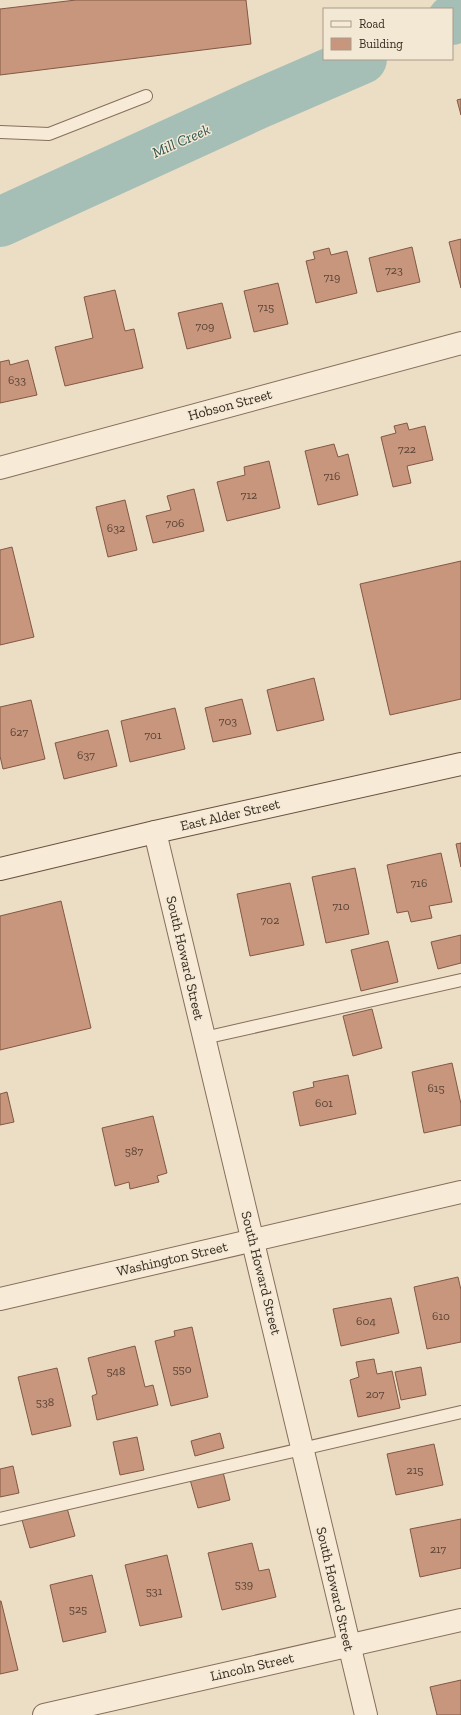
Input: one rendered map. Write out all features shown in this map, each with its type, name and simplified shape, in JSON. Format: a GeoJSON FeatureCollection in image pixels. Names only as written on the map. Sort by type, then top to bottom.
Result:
{"type":"FeatureCollection","features":[{"type":"Feature","properties":{"kind":"street","name":"Hobson Street"},"geometry":{"type":"LineString","coordinates":[[0,468],[461,343]]}},
{"type":"Feature","properties":{"kind":"street","name":"East Alder Street"},"geometry":{"type":"LineString","coordinates":[[0,869],[155,832],[461,764]]}},
{"type":"Feature","properties":{"kind":"street","name":"South Howard Street"},"geometry":{"type":"LineString","coordinates":[[155,832],[348,1646],[366,1715]]}},
{"type":"Feature","properties":{"kind":"street","name":"Washington Street"},"geometry":{"type":"LineString","coordinates":[[0,1299],[252,1239],[461,1192]]}},
{"type":"Feature","properties":{"kind":"street","name":"Lincoln Street"},"geometry":{"type":"LineString","coordinates":[[44,1715],[461,1620]]}},
{"type":"Feature","properties":{"kind":"lane"},"geometry":{"type":"LineString","coordinates":[[0,132],[49,134],[146,96]]}},
{"type":"Feature","properties":{"kind":"lane"},"geometry":{"type":"LineString","coordinates":[[204,1038],[461,980]]}},
{"type":"Feature","properties":{"kind":"lane"},"geometry":{"type":"LineString","coordinates":[[0,1519],[461,1412]]}},
{"type":"Feature","properties":{"kind":"building"},"geometry":{"type":"Polygon","coordinates":[[[76,0],[246,0],[251,44],[0,75],[0,9],[76,0]]]}},
{"type":"Feature","properties":{"kind":"building"},"geometry":{"type":"Polygon","coordinates":[[[461,99],[461,115],[457,100],[461,99]]]}},
{"type":"Feature","properties":{"kind":"building"},"geometry":{"type":"Polygon","coordinates":[[[461,239],[461,288],[449,242],[461,239]]]}},
{"type":"Feature","properties":{"kind":"building"},"geometry":{"type":"Polygon","coordinates":[[[412,247],[420,282],[377,292],[369,258],[412,247]]]}},
{"type":"Feature","properties":{"kind":"building"},"geometry":{"type":"Polygon","coordinates":[[[329,248],[331,255],[347,251],[357,293],[316,303],[306,261],[315,259],[313,252],[329,248]]]}},
{"type":"Feature","properties":{"kind":"building"},"geometry":{"type":"Polygon","coordinates":[[[278,283],[288,324],[254,332],[244,291],[278,283]]]}},
{"type":"Feature","properties":{"kind":"building"},"geometry":{"type":"Polygon","coordinates":[[[115,290],[125,331],[134,329],[143,368],[65,386],[55,347],[93,338],[84,297],[115,290]]]}},
{"type":"Feature","properties":{"kind":"building"},"geometry":{"type":"Polygon","coordinates":[[[222,303],[231,338],[187,349],[178,313],[222,303]]]}},
{"type":"Feature","properties":{"kind":"building"},"geometry":{"type":"Polygon","coordinates":[[[9,360],[10,365],[28,360],[37,395],[0,403],[0,362],[9,360]]]}},
{"type":"Feature","properties":{"kind":"building"},"geometry":{"type":"Polygon","coordinates":[[[407,423],[409,430],[425,426],[433,460],[407,466],[411,483],[393,487],[381,437],[396,433],[394,426],[407,423]]]}},
{"type":"Feature","properties":{"kind":"building"},"geometry":{"type":"Polygon","coordinates":[[[334,444],[338,457],[348,454],[358,495],[318,505],[305,451],[334,444]]]}},
{"type":"Feature","properties":{"kind":"building"},"geometry":{"type":"Polygon","coordinates":[[[269,461],[280,508],[227,521],[217,482],[245,475],[244,467],[269,461]]]}},
{"type":"Feature","properties":{"kind":"building"},"geometry":{"type":"Polygon","coordinates":[[[194,489],[204,531],[153,543],[146,516],[171,510],[167,496],[194,489]]]}},
{"type":"Feature","properties":{"kind":"building"},"geometry":{"type":"Polygon","coordinates":[[[125,500],[137,550],[108,557],[96,507],[125,500]]]}},
{"type":"Feature","properties":{"kind":"building"},"geometry":{"type":"Polygon","coordinates":[[[12,547],[34,637],[0,645],[0,550],[12,547]]]}},
{"type":"Feature","properties":{"kind":"building"},"geometry":{"type":"Polygon","coordinates":[[[461,561],[461,699],[390,715],[360,584],[461,561]]]}},
{"type":"Feature","properties":{"kind":"building"},"geometry":{"type":"Polygon","coordinates":[[[314,678],[324,720],[277,731],[267,690],[314,678]]]}},
{"type":"Feature","properties":{"kind":"building"},"geometry":{"type":"Polygon","coordinates":[[[242,699],[251,734],[213,742],[205,708],[242,699]]]}},
{"type":"Feature","properties":{"kind":"building"},"geometry":{"type":"Polygon","coordinates":[[[31,700],[45,759],[3,769],[0,756],[0,707],[31,700]]]}},
{"type":"Feature","properties":{"kind":"building"},"geometry":{"type":"Polygon","coordinates":[[[175,708],[185,749],[130,762],[121,721],[175,708]]]}},
{"type":"Feature","properties":{"kind":"building"},"geometry":{"type":"Polygon","coordinates":[[[108,730],[117,766],[64,779],[55,743],[108,730]]]}},
{"type":"Feature","properties":{"kind":"building"},"geometry":{"type":"Polygon","coordinates":[[[461,843],[461,867],[456,844],[461,843]]]}},
{"type":"Feature","properties":{"kind":"building"},"geometry":{"type":"Polygon","coordinates":[[[441,853],[452,902],[429,906],[432,918],[411,922],[408,911],[397,913],[387,865],[441,853]]]}},
{"type":"Feature","properties":{"kind":"building"},"geometry":{"type":"Polygon","coordinates":[[[355,868],[369,934],[326,943],[312,877],[355,868]]]}},
{"type":"Feature","properties":{"kind":"building"},"geometry":{"type":"Polygon","coordinates":[[[290,883],[304,945],[250,956],[237,894],[290,883]]]}},
{"type":"Feature","properties":{"kind":"building"},"geometry":{"type":"Polygon","coordinates":[[[61,901],[91,1028],[0,1050],[0,916],[61,901]]]}},
{"type":"Feature","properties":{"kind":"building"},"geometry":{"type":"Polygon","coordinates":[[[461,935],[461,963],[438,969],[431,942],[461,935]]]}},
{"type":"Feature","properties":{"kind":"building"},"geometry":{"type":"Polygon","coordinates":[[[388,941],[398,982],[361,991],[351,950],[388,941]]]}},
{"type":"Feature","properties":{"kind":"building"},"geometry":{"type":"Polygon","coordinates":[[[372,1009],[382,1048],[353,1056],[343,1016],[372,1009]]]}},
{"type":"Feature","properties":{"kind":"building"},"geometry":{"type":"Polygon","coordinates":[[[452,1063],[461,1104],[461,1125],[424,1133],[412,1072],[452,1063]]]}},
{"type":"Feature","properties":{"kind":"building"},"geometry":{"type":"Polygon","coordinates":[[[348,1075],[356,1114],[300,1126],[293,1092],[314,1087],[313,1082],[348,1075]]]}},
{"type":"Feature","properties":{"kind":"building"},"geometry":{"type":"Polygon","coordinates":[[[7,1092],[14,1122],[0,1125],[0,1094],[7,1092]]]}},
{"type":"Feature","properties":{"kind":"building"},"geometry":{"type":"Polygon","coordinates":[[[153,1116],[167,1173],[157,1176],[159,1182],[130,1189],[129,1182],[115,1186],[102,1128],[153,1116]]]}},
{"type":"Feature","properties":{"kind":"building"},"geometry":{"type":"Polygon","coordinates":[[[458,1277],[461,1290],[461,1342],[427,1349],[414,1287],[458,1277]]]}},
{"type":"Feature","properties":{"kind":"building"},"geometry":{"type":"Polygon","coordinates":[[[391,1298],[399,1333],[341,1346],[333,1309],[391,1298]]]}},
{"type":"Feature","properties":{"kind":"building"},"geometry":{"type":"Polygon","coordinates":[[[192,1327],[208,1397],[171,1406],[155,1341],[175,1336],[174,1331],[192,1327]]]}},
{"type":"Feature","properties":{"kind":"building"},"geometry":{"type":"Polygon","coordinates":[[[135,1346],[145,1387],[153,1385],[158,1405],[97,1420],[92,1396],[97,1394],[88,1358],[135,1346]]]}},
{"type":"Feature","properties":{"kind":"building"},"geometry":{"type":"Polygon","coordinates":[[[374,1359],[377,1374],[392,1371],[400,1408],[358,1417],[350,1380],[359,1377],[356,1362],[374,1359]]]}},
{"type":"Feature","properties":{"kind":"building"},"geometry":{"type":"Polygon","coordinates":[[[421,1367],[426,1395],[401,1400],[395,1372],[421,1367]]]}},
{"type":"Feature","properties":{"kind":"building"},"geometry":{"type":"Polygon","coordinates":[[[57,1368],[71,1426],[32,1435],[18,1377],[57,1368]]]}},
{"type":"Feature","properties":{"kind":"building"},"geometry":{"type":"Polygon","coordinates":[[[220,1433],[224,1448],[195,1456],[191,1441],[220,1433]]]}},
{"type":"Feature","properties":{"kind":"building"},"geometry":{"type":"Polygon","coordinates":[[[137,1437],[144,1470],[120,1475],[113,1442],[137,1437]]]}},
{"type":"Feature","properties":{"kind":"building"},"geometry":{"type":"Polygon","coordinates":[[[434,1444],[443,1485],[396,1495],[387,1454],[434,1444]]]}},
{"type":"Feature","properties":{"kind":"building"},"geometry":{"type":"Polygon","coordinates":[[[13,1466],[19,1493],[0,1497],[0,1469],[13,1466]]]}},
{"type":"Feature","properties":{"kind":"building"},"geometry":{"type":"Polygon","coordinates":[[[222,1468],[230,1500],[198,1508],[189,1476],[222,1468]]]}},
{"type":"Feature","properties":{"kind":"building"},"geometry":{"type":"Polygon","coordinates":[[[67,1508],[75,1536],[30,1548],[22,1520],[67,1508]]]}},
{"type":"Feature","properties":{"kind":"building"},"geometry":{"type":"Polygon","coordinates":[[[461,1519],[461,1568],[420,1577],[410,1529],[461,1519]]]}},
{"type":"Feature","properties":{"kind":"building"},"geometry":{"type":"Polygon","coordinates":[[[252,1543],[259,1571],[269,1569],[276,1597],[222,1610],[208,1553],[252,1543]]]}},
{"type":"Feature","properties":{"kind":"building"},"geometry":{"type":"Polygon","coordinates":[[[167,1555],[182,1617],[140,1626],[125,1565],[167,1555]]]}},
{"type":"Feature","properties":{"kind":"building"},"geometry":{"type":"Polygon","coordinates":[[[92,1575],[106,1632],[63,1642],[50,1585],[92,1575]]]}},
{"type":"Feature","properties":{"kind":"building"},"geometry":{"type":"Polygon","coordinates":[[[0,1601],[18,1670],[0,1674],[0,1601]]]}},
{"type":"Feature","properties":{"kind":"building"},"geometry":{"type":"Polygon","coordinates":[[[461,1680],[461,1715],[437,1715],[430,1687],[461,1680]]]}},
{"type":"Feature","properties":{"kind":"waterway","name":"Mill Creek"},"geometry":{"type":"LineString","coordinates":[[453,20],[461,16]]}},
{"type":"Feature","properties":{"kind":"waterway","name":"Mill Creek"},"geometry":{"type":"LineString","coordinates":[[0,222],[258,104],[360,60]]}}]}
